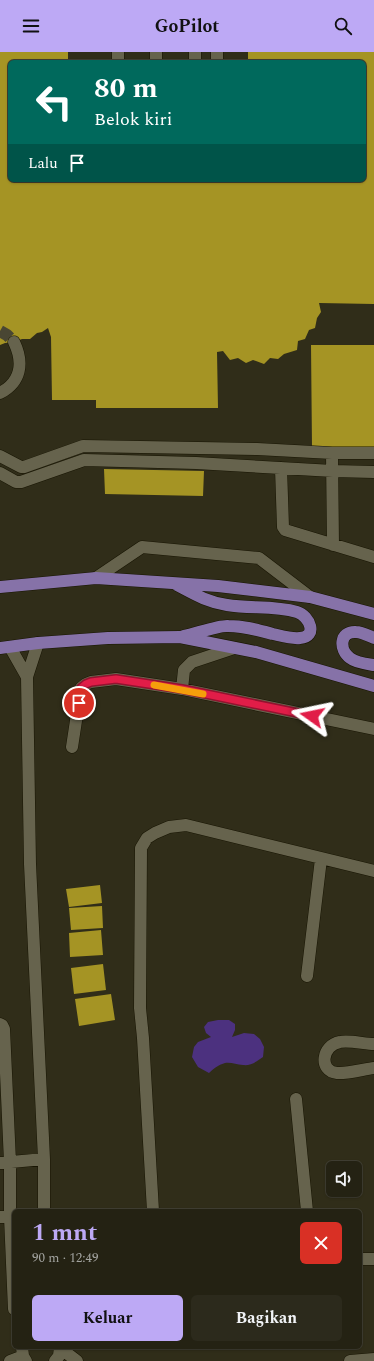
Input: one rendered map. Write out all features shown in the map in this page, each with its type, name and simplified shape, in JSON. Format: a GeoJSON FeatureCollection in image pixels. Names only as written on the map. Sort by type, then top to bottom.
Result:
{"type":"FeatureCollection","features":[{"type":"Feature","properties":{"kind":"main road"},"geometry":{"type":"LineString","coordinates":[[0,587],[96,578],[218,586],[310,597],[374,614]]}},
{"type":"Feature","properties":{"kind":"main road"},"geometry":{"type":"LineString","coordinates":[[172,583],[206,601],[228,606],[284,608],[299,613],[306,617],[310,623],[311,630],[308,636],[302,639],[226,625],[180,638]]}},
{"type":"Feature","properties":{"kind":"main road"},"geometry":{"type":"LineString","coordinates":[[374,638],[356,632],[347,634],[343,638],[341,644],[343,651],[350,659],[360,663],[374,665]]}},
{"type":"Feature","properties":{"kind":"main road"},"geometry":{"type":"LineString","coordinates":[[5,647],[108,638],[180,638],[256,652],[374,686]]}},
{"type":"Feature","properties":{"kind":"street"},"geometry":{"type":"LineString","coordinates":[[0,393],[9,387],[15,380],[19,371],[20,361],[14,342]]}},
{"type":"Feature","properties":{"kind":"street"},"geometry":{"type":"LineString","coordinates":[[83,446],[84,460]]}},
{"type":"Feature","properties":{"kind":"street"},"geometry":{"type":"LineString","coordinates":[[0,456],[24,467],[83,446],[374,453]]}},
{"type":"Feature","properties":{"kind":"street"},"geometry":{"type":"LineString","coordinates":[[257,449],[258,466]]}},
{"type":"Feature","properties":{"kind":"street"},"geometry":{"type":"LineString","coordinates":[[332,452],[333,545]]}},
{"type":"Feature","properties":{"kind":"street"},"geometry":{"type":"LineString","coordinates":[[0,473],[16,482],[21,482],[84,460],[258,466],[333,472],[374,472]]}},
{"type":"Feature","properties":{"kind":"street"},"geometry":{"type":"LineString","coordinates":[[281,468],[285,530],[374,557]]}},
{"type":"Feature","properties":{"kind":"street"},"geometry":{"type":"LineString","coordinates":[[96,578],[142,547],[259,558],[310,597]]}},
{"type":"Feature","properties":{"kind":"street"},"geometry":{"type":"LineString","coordinates":[[38,643],[27,677],[30,864],[44,1159],[44,1209]]}},
{"type":"Feature","properties":{"kind":"street"},"geometry":{"type":"LineString","coordinates":[[5,647],[27,677]]}},
{"type":"Feature","properties":{"kind":"street"},"geometry":{"type":"LineString","coordinates":[[182,689],[184,670],[192,662],[234,648]]}},
{"type":"Feature","properties":{"kind":"street"},"geometry":{"type":"LineString","coordinates":[[72,747],[81,688],[91,682],[116,679],[182,689],[374,729]]}},
{"type":"Feature","properties":{"kind":"street"},"geometry":{"type":"LineString","coordinates":[[152,1209],[143,1038],[140,1008],[142,848],[147,838],[169,827],[186,825],[374,871]]}},
{"type":"Feature","properties":{"kind":"street"},"geometry":{"type":"LineString","coordinates":[[307,976],[321,859]]}},
{"type":"Feature","properties":{"kind":"street"},"geometry":{"type":"LineString","coordinates":[[0,1024],[4,1029],[5,1162],[12,1278]]}},
{"type":"Feature","properties":{"kind":"street"},"geometry":{"type":"LineString","coordinates":[[374,1044],[341,1041],[330,1046],[325,1053],[324,1059],[329,1070],[337,1073],[374,1068]]}},
{"type":"Feature","properties":{"kind":"street"},"geometry":{"type":"LineString","coordinates":[[296,1099],[307,1209]]}},
{"type":"Feature","properties":{"kind":"street"},"geometry":{"type":"LineString","coordinates":[[5,1162],[44,1159]]}},
{"type":"Feature","properties":{"kind":"street"},"geometry":{"type":"LineString","coordinates":[[362,1259],[374,1259]]}},
{"type":"Feature","properties":{"kind":"street"},"geometry":{"type":"LineString","coordinates":[[56,1361],[59,1356],[60,1349]]}},
{"type":"Feature","properties":{"kind":"street"},"geometry":{"type":"LineString","coordinates":[[61,1349],[77,1361]]}},
{"type":"Feature","properties":{"kind":"street"},"geometry":{"type":"LineString","coordinates":[[350,1361],[374,1359]]}},
{"type":"Feature","properties":{"kind":"shaded area"},"geometry":{"type":"Polygon","coordinates":[[[229,1020],[235,1024],[235,1030],[232,1037],[244,1033],[254,1034],[260,1039],[264,1047],[263,1057],[249,1065],[225,1063],[216,1067],[209,1073],[198,1067],[192,1057],[194,1047],[198,1042],[211,1037],[206,1033],[204,1027],[208,1022],[229,1020]]]}},
{"type":"Feature","properties":{"kind":"building"},"geometry":{"type":"Polygon","coordinates":[[[0,52],[68,52],[68,60],[8,60],[8,182],[366,182],[366,60],[248,60],[248,52],[374,52],[374,304],[319,303],[321,312],[317,318],[315,328],[309,330],[305,339],[298,341],[297,350],[284,354],[278,359],[270,358],[264,364],[253,360],[246,363],[238,358],[230,360],[223,351],[217,352],[218,408],[96,408],[96,400],[52,400],[51,337],[48,328],[37,333],[30,339],[22,339],[0,345],[0,52]]]}},
{"type":"Feature","properties":{"kind":"building"},"geometry":{"type":"Polygon","coordinates":[[[311,345],[374,345],[374,448],[312,448],[311,345]]]}},
{"type":"Feature","properties":{"kind":"building"},"geometry":{"type":"Polygon","coordinates":[[[104,469],[204,471],[203,496],[105,494],[104,469]]]}},
{"type":"Feature","properties":{"kind":"building"},"geometry":{"type":"Polygon","coordinates":[[[100,885],[102,903],[69,907],[66,889],[100,885]]]}},
{"type":"Feature","properties":{"kind":"building"},"geometry":{"type":"Polygon","coordinates":[[[102,906],[103,928],[71,930],[69,908],[102,906]]]}},
{"type":"Feature","properties":{"kind":"building"},"geometry":{"type":"Polygon","coordinates":[[[101,930],[103,955],[70,957],[69,933],[101,930]]]}},
{"type":"Feature","properties":{"kind":"building"},"geometry":{"type":"Polygon","coordinates":[[[103,964],[106,990],[74,994],[71,968],[103,964]]]}},
{"type":"Feature","properties":{"kind":"building"},"geometry":{"type":"Polygon","coordinates":[[[111,994],[115,1020],[79,1026],[75,999],[111,994]]]}},
{"type":"Feature","properties":{"kind":"tunnel"},"geometry":{"type":"LineString","coordinates":[[0,331],[14,342]]}},
{"type":"Feature","properties":{"kind":"slow traffic"},"geometry":{"type":"LineString","coordinates":[[154,685],[203,694]]}},
{"type":"Feature","properties":{"kind":"route"},"geometry":{"type":"LineString","coordinates":[[79,703],[81,688],[86,684],[116,679],[182,689],[312,716]]}}]}
